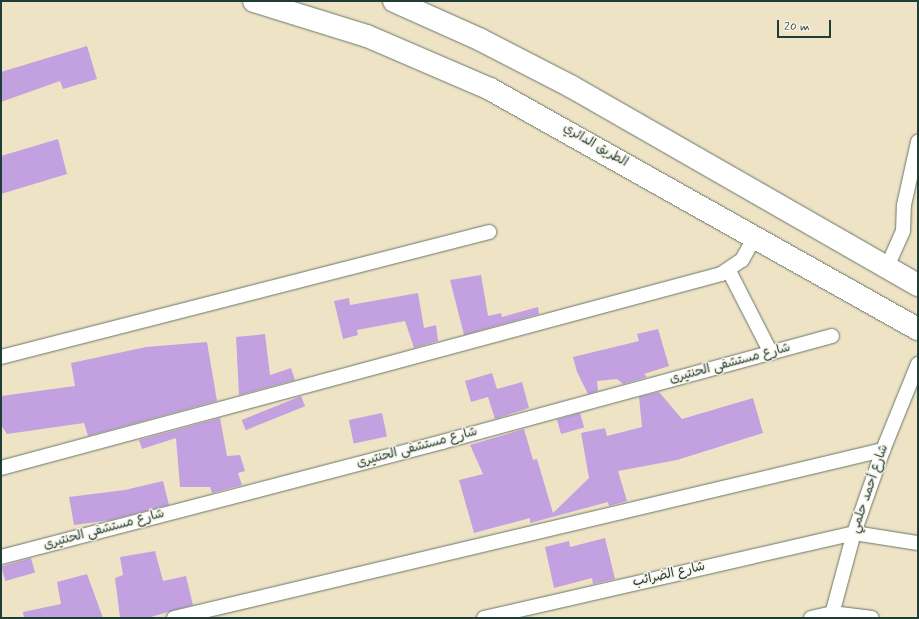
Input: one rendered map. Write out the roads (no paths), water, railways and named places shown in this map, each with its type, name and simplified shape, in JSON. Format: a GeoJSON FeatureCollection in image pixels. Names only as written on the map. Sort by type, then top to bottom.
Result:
{"type":"FeatureCollection","features":[{"type":"Feature","properties":{"kind":"highway","name":"الطريق الدائري"},"geometry":{"type":"LineString","coordinates":[[254,1],[367,36],[490,89],[567,130],[754,238],[918,329]]}},
{"type":"Feature","properties":{"kind":"highway"},"geometry":{"type":"LineString","coordinates":[[394,1],[481,40],[565,83],[918,284]]}},
{"type":"Feature","properties":{"kind":"street"},"geometry":{"type":"LineString","coordinates":[[887,267],[903,231],[905,198],[918,142]]}},
{"type":"Feature","properties":{"kind":"street"},"geometry":{"type":"LineString","coordinates":[[1,357],[489,232]]}},
{"type":"Feature","properties":{"kind":"street"},"geometry":{"type":"LineString","coordinates":[[1,468],[729,271],[742,260],[754,238]]}},
{"type":"Feature","properties":{"kind":"street"},"geometry":{"type":"LineString","coordinates":[[729,271],[771,352]]}},
{"type":"Feature","properties":{"kind":"street","name":"شارع مستشفى الحنتيرى"},"geometry":{"type":"LineString","coordinates":[[1,557],[450,440],[832,336]]}},
{"type":"Feature","properties":{"kind":"street","name":"شارع أحمد حلمي"},"geometry":{"type":"LineString","coordinates":[[831,616],[854,533],[883,450],[918,364]]}},
{"type":"Feature","properties":{"kind":"street"},"geometry":{"type":"LineString","coordinates":[[174,618],[883,450]]}},
{"type":"Feature","properties":{"kind":"street"},"geometry":{"type":"LineString","coordinates":[[854,533],[918,543]]}},
{"type":"Feature","properties":{"kind":"street","name":"شارع الضرائب"},"geometry":{"type":"LineString","coordinates":[[484,618],[854,533]]}},
{"type":"Feature","properties":{"kind":"street"},"geometry":{"type":"LineString","coordinates":[[811,618],[831,616],[872,618]]}}]}
